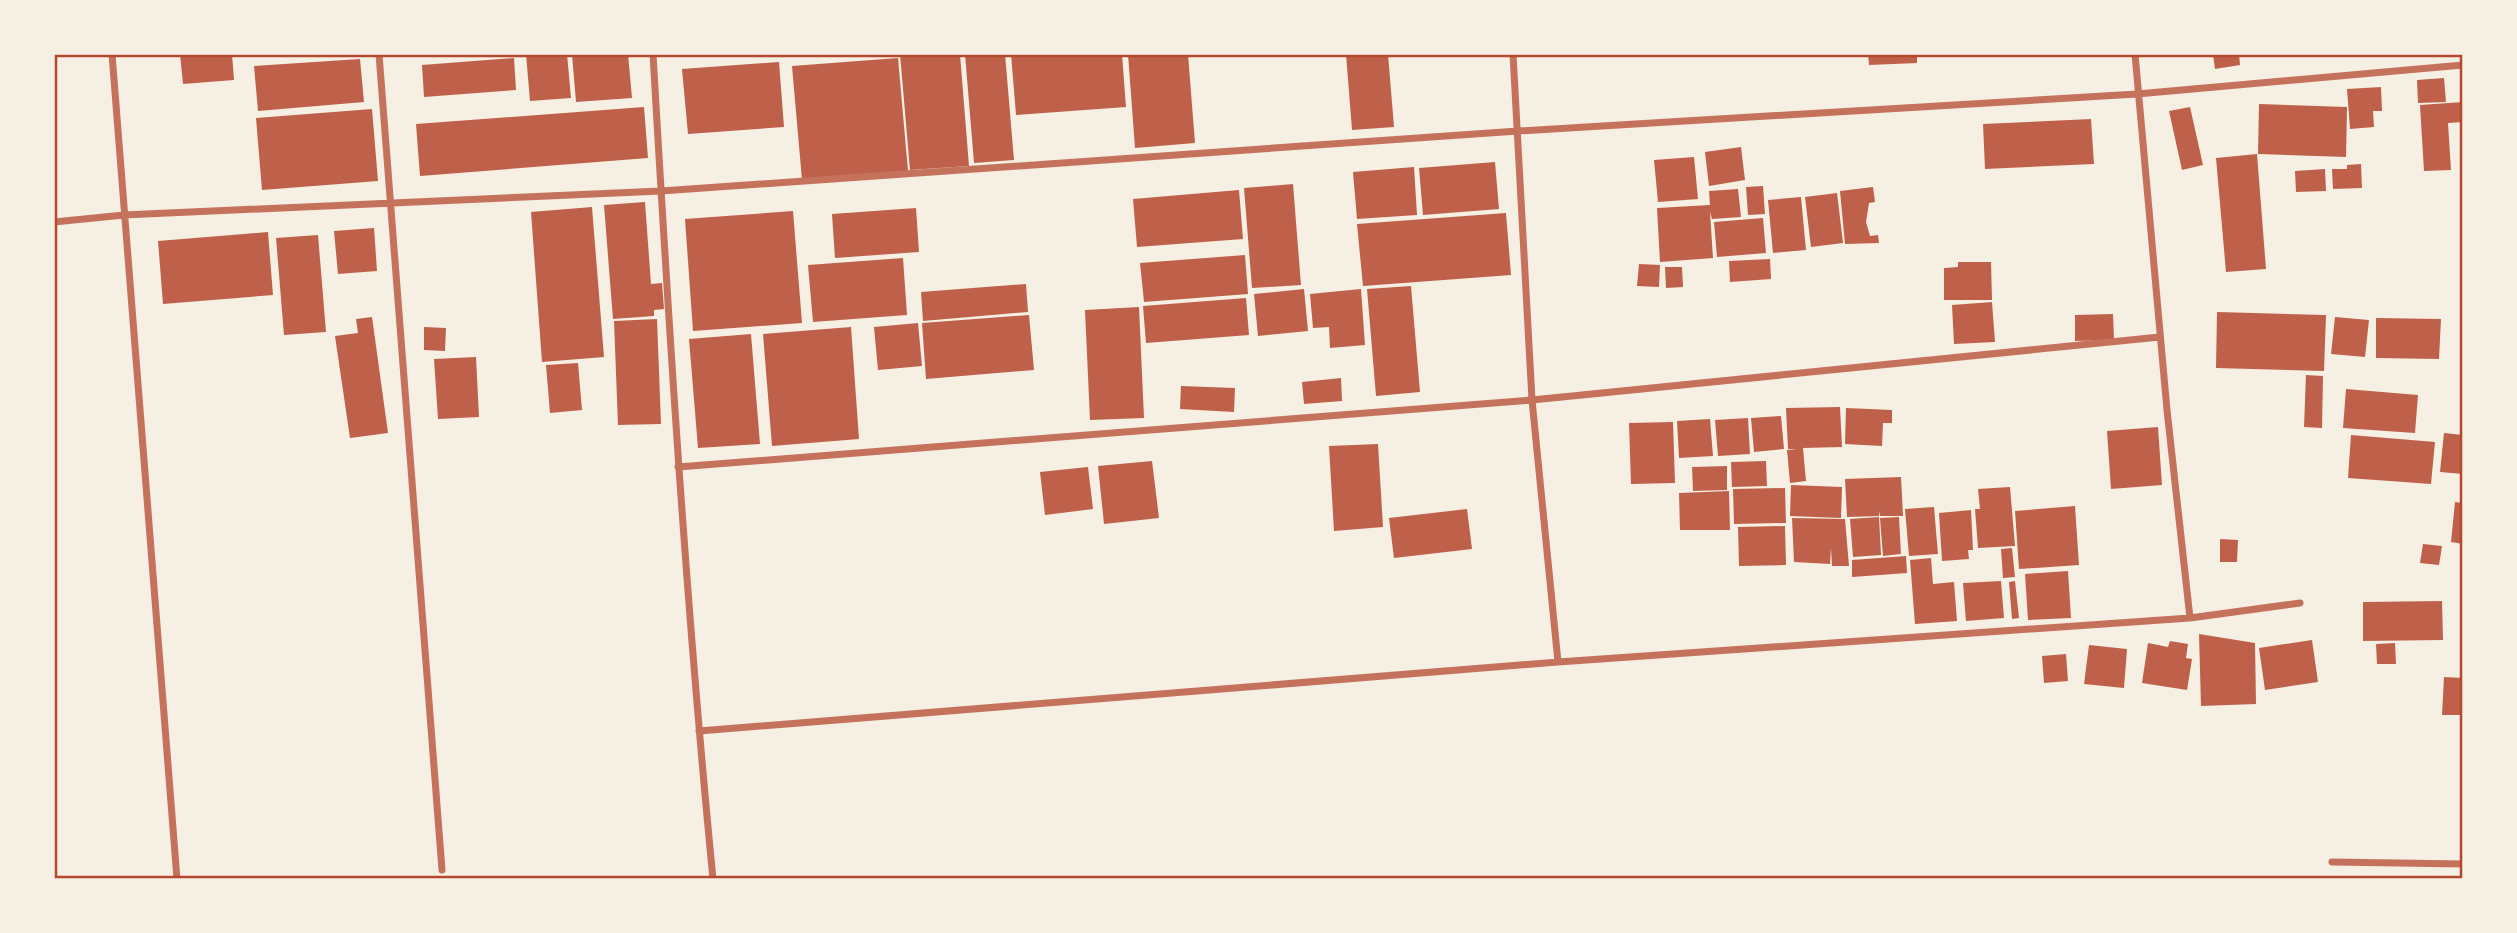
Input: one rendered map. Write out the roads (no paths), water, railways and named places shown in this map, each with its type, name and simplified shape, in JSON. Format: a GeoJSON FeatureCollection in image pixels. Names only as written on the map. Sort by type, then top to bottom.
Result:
{"type":"FeatureCollection","features":[{"type":"Feature","properties":{"kind":"street"},"geometry":{"type":"LineString","coordinates":[[112,54],[177,879]]}},
{"type":"Feature","properties":{"kind":"street"},"geometry":{"type":"LineString","coordinates":[[379,54],[442,870]]}},
{"type":"Feature","properties":{"kind":"street"},"geometry":{"type":"LineString","coordinates":[[653,54],[678,467],[713,879]]}},
{"type":"Feature","properties":{"kind":"street"},"geometry":{"type":"LineString","coordinates":[[1513,54],[1532,400],[1558,662]]}},
{"type":"Feature","properties":{"kind":"street"},"geometry":{"type":"LineString","coordinates":[[2135,54],[2160,337],[2190,618]]}},
{"type":"Feature","properties":{"kind":"street"},"geometry":{"type":"LineString","coordinates":[[54,222],[124,215],[390,201],[661,191],[1518,131],[2137,94],[2463,65]]}},
{"type":"Feature","properties":{"kind":"street"},"geometry":{"type":"LineString","coordinates":[[678,467],[1532,400],[2160,337]]}},
{"type":"Feature","properties":{"kind":"street"},"geometry":{"type":"LineString","coordinates":[[699,731],[1558,662],[2190,618],[2300,603]]}},
{"type":"Feature","properties":{"kind":"street"},"geometry":{"type":"LineString","coordinates":[[2332,862],[2463,864]]}}]}
